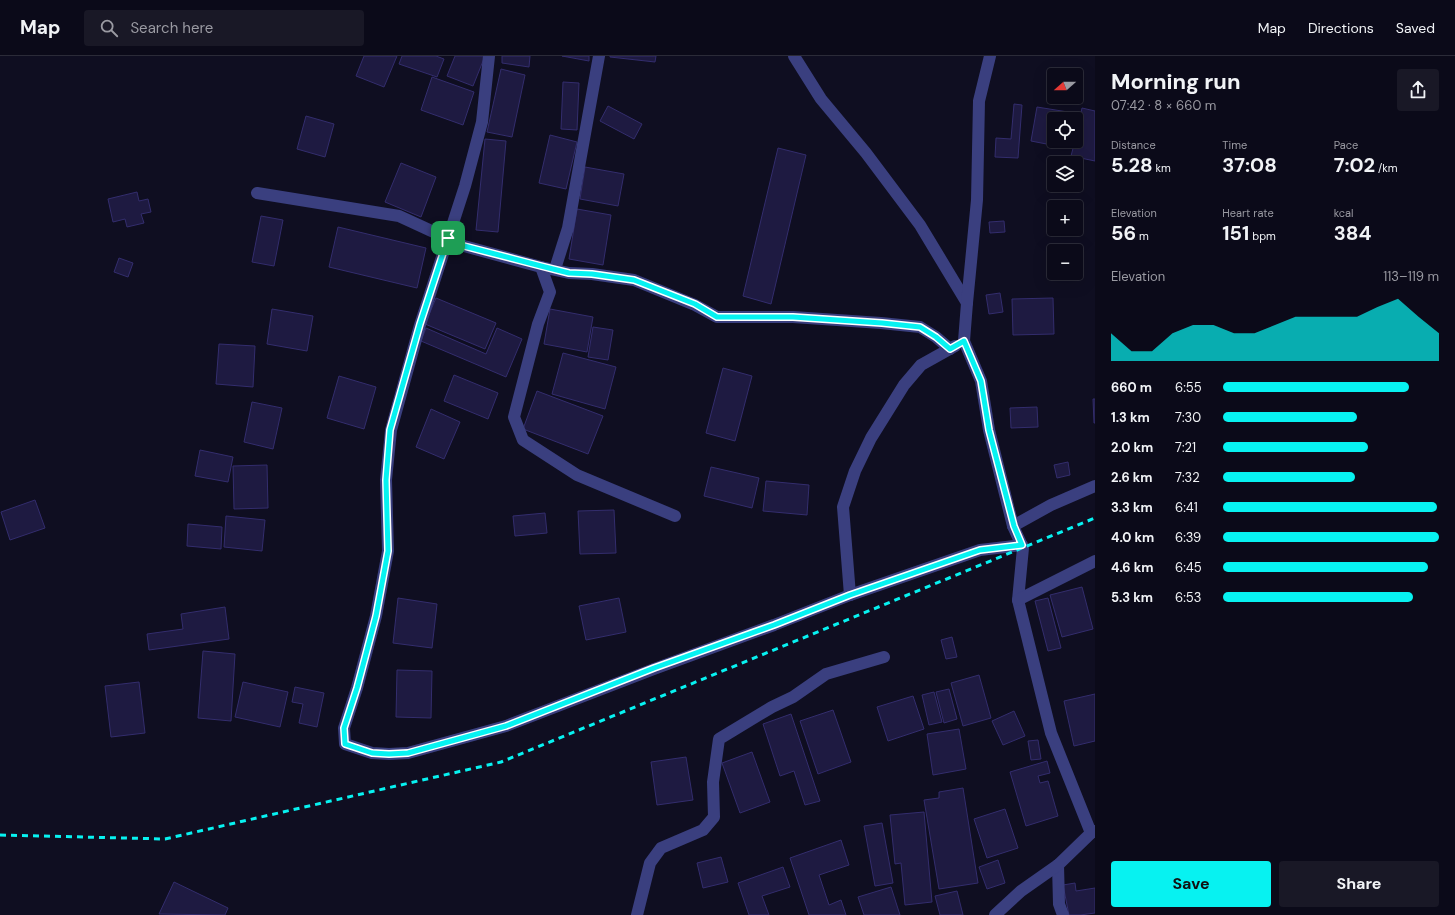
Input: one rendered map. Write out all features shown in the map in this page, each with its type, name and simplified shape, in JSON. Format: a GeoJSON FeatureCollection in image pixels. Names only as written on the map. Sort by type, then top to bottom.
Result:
{"type":"FeatureCollection","features":[{"type":"Feature","properties":{"kind":"street"},"geometry":{"type":"LineString","coordinates":[[489,56],[482,122],[465,186],[420,324],[390,430],[386,480],[388,551],[376,616],[357,688],[344,728],[345,744],[372,753],[408,753],[506,726],[654,668],[774,625],[850,595],[980,550],[1022,545]]}},
{"type":"Feature","properties":{"kind":"street"},"geometry":{"type":"LineString","coordinates":[[555,270],[568,228],[599,56]]}},
{"type":"Feature","properties":{"kind":"street"},"geometry":{"type":"LineString","coordinates":[[794,56],[821,99],[866,153],[920,225],[967,303]]}},
{"type":"Feature","properties":{"kind":"street"},"geometry":{"type":"LineString","coordinates":[[990,56],[979,102],[977,200],[964,341],[981,381],[989,430],[1014,526],[1023,548],[1018,600],[1051,733],[1093,832],[1058,865],[1021,891],[995,915]]}},
{"type":"Feature","properties":{"kind":"street"},"geometry":{"type":"LineString","coordinates":[[257,194],[399,216],[464,246],[569,273],[592,274],[634,280],[695,304],[717,317],[793,317],[920,327],[936,337],[950,349]]}},
{"type":"Feature","properties":{"kind":"street"},"geometry":{"type":"LineString","coordinates":[[541,266],[550,292],[538,324],[514,417],[523,440],[577,475],[675,516]]}},
{"type":"Feature","properties":{"kind":"street"},"geometry":{"type":"LineString","coordinates":[[850,595],[843,507],[855,471],[872,438],[904,385],[921,365],[964,341]]}},
{"type":"Feature","properties":{"kind":"street"},"geometry":{"type":"LineString","coordinates":[[1014,526],[1051,505],[1095,486]]}},
{"type":"Feature","properties":{"kind":"street"},"geometry":{"type":"LineString","coordinates":[[1018,600],[1095,561]]}},
{"type":"Feature","properties":{"kind":"street"},"geometry":{"type":"LineString","coordinates":[[637,915],[650,863],[661,848],[703,830],[714,817],[713,782],[719,739],[772,706],[793,697],[826,674],[884,657]]}},
{"type":"Feature","properties":{"kind":"street"},"geometry":{"type":"LineString","coordinates":[[1058,865],[1059,904],[1063,915]]}},
{"type":"Feature","properties":{"kind":"building"},"geometry":{"type":"Polygon","coordinates":[[[364,56],[397,56],[384,87],[356,76],[364,56]]]}},
{"type":"Feature","properties":{"kind":"building"},"geometry":{"type":"Polygon","coordinates":[[[402,56],[436,56],[444,59],[437,77],[399,64],[402,56]]]}},
{"type":"Feature","properties":{"kind":"building"},"geometry":{"type":"Polygon","coordinates":[[[455,56],[485,56],[473,86],[447,76],[455,56]]]}},
{"type":"Feature","properties":{"kind":"building"},"geometry":{"type":"Polygon","coordinates":[[[502,56],[530,56],[529,67],[502,63],[502,56]]]}},
{"type":"Feature","properties":{"kind":"building"},"geometry":{"type":"Polygon","coordinates":[[[562,56],[589,56],[589,61],[562,56]]]}},
{"type":"Feature","properties":{"kind":"building"},"geometry":{"type":"Polygon","coordinates":[[[610,56],[656,56],[655,62],[610,56]]]}},
{"type":"Feature","properties":{"kind":"building"},"geometry":{"type":"Polygon","coordinates":[[[501,69],[525,75],[512,137],[487,132],[501,69]]]}},
{"type":"Feature","properties":{"kind":"building"},"geometry":{"type":"Polygon","coordinates":[[[432,77],[474,92],[463,125],[421,110],[432,77]]]}},
{"type":"Feature","properties":{"kind":"building"},"geometry":{"type":"Polygon","coordinates":[[[563,82],[579,83],[577,130],[561,129],[563,82]]]}},
{"type":"Feature","properties":{"kind":"building"},"geometry":{"type":"Polygon","coordinates":[[[1014,104],[1022,105],[1018,158],[995,157],[996,138],[1011,139],[1014,104]]]}},
{"type":"Feature","properties":{"kind":"building"},"geometry":{"type":"Polygon","coordinates":[[[608,106],[642,124],[634,139],[600,121],[608,106]]]}},
{"type":"Feature","properties":{"kind":"building"},"geometry":{"type":"Polygon","coordinates":[[[1037,107],[1068,112],[1047,112],[1047,144],[1031,141],[1037,107]]]}},
{"type":"Feature","properties":{"kind":"building"},"geometry":{"type":"Polygon","coordinates":[[[1082,108],[1095,111],[1095,161],[1083,158],[1083,156],[1071,156],[1073,148],[1083,148],[1083,112],[1081,112],[1082,108]]]}},
{"type":"Feature","properties":{"kind":"building"},"geometry":{"type":"Polygon","coordinates":[[[306,116],[334,124],[325,157],[297,149],[306,116]]]}},
{"type":"Feature","properties":{"kind":"building"},"geometry":{"type":"Polygon","coordinates":[[[550,135],[577,142],[566,189],[539,183],[550,135]]]}},
{"type":"Feature","properties":{"kind":"building"},"geometry":{"type":"Polygon","coordinates":[[[485,139],[506,141],[498,232],[476,230],[485,139]]]}},
{"type":"Feature","properties":{"kind":"building"},"geometry":{"type":"Polygon","coordinates":[[[778,148],[806,155],[771,304],[743,296],[778,148]]]}},
{"type":"Feature","properties":{"kind":"building"},"geometry":{"type":"Polygon","coordinates":[[[401,163],[436,177],[421,217],[385,202],[401,163]]]}},
{"type":"Feature","properties":{"kind":"building"},"geometry":{"type":"Polygon","coordinates":[[[585,167],[624,174],[618,206],[580,199],[585,167]]]}},
{"type":"Feature","properties":{"kind":"building"},"geometry":{"type":"Polygon","coordinates":[[[137,192],[139,201],[148,199],[151,212],[141,214],[144,223],[127,227],[125,219],[113,222],[108,199],[137,192]]]}},
{"type":"Feature","properties":{"kind":"building"},"geometry":{"type":"Polygon","coordinates":[[[577,209],[611,215],[603,265],[569,259],[577,209]]]}},
{"type":"Feature","properties":{"kind":"building"},"geometry":{"type":"Polygon","coordinates":[[[261,216],[283,220],[274,266],[252,262],[261,216]]]}},
{"type":"Feature","properties":{"kind":"building"},"geometry":{"type":"Polygon","coordinates":[[[1004,221],[1005,232],[990,233],[989,222],[1004,221]]]}},
{"type":"Feature","properties":{"kind":"building"},"geometry":{"type":"Polygon","coordinates":[[[338,227],[426,248],[417,288],[329,267],[338,227]]]}},
{"type":"Feature","properties":{"kind":"building"},"geometry":{"type":"Polygon","coordinates":[[[119,258],[133,263],[128,277],[114,272],[119,258]]]}},
{"type":"Feature","properties":{"kind":"building"},"geometry":{"type":"Polygon","coordinates":[[[1000,293],[1003,312],[989,314],[986,295],[1000,293]]]}},
{"type":"Feature","properties":{"kind":"building"},"geometry":{"type":"Polygon","coordinates":[[[436,298],[496,323],[485,349],[425,324],[436,298]]]}},
{"type":"Feature","properties":{"kind":"building"},"geometry":{"type":"Polygon","coordinates":[[[1053,298],[1054,334],[1013,335],[1012,299],[1053,298]]]}},
{"type":"Feature","properties":{"kind":"building"},"geometry":{"type":"Polygon","coordinates":[[[272,309],[313,316],[307,351],[267,344],[272,309]]]}},
{"type":"Feature","properties":{"kind":"building"},"geometry":{"type":"Polygon","coordinates":[[[550,309],[593,317],[587,352],[544,344],[550,309]]]}},
{"type":"Feature","properties":{"kind":"building"},"geometry":{"type":"Polygon","coordinates":[[[593,327],[613,330],[608,360],[588,357],[593,327]]]}},
{"type":"Feature","properties":{"kind":"building"},"geometry":{"type":"Polygon","coordinates":[[[426,328],[486,354],[497,328],[522,339],[506,377],[421,341],[426,328]]]}},
{"type":"Feature","properties":{"kind":"building"},"geometry":{"type":"Polygon","coordinates":[[[219,344],[255,346],[253,387],[216,384],[219,344]]]}},
{"type":"Feature","properties":{"kind":"building"},"geometry":{"type":"Polygon","coordinates":[[[563,353],[616,367],[605,409],[552,394],[563,353]]]}},
{"type":"Feature","properties":{"kind":"building"},"geometry":{"type":"Polygon","coordinates":[[[723,368],[752,376],[735,441],[706,433],[723,368]]]}},
{"type":"Feature","properties":{"kind":"building"},"geometry":{"type":"Polygon","coordinates":[[[454,375],[498,393],[488,419],[444,401],[454,375]]]}},
{"type":"Feature","properties":{"kind":"building"},"geometry":{"type":"Polygon","coordinates":[[[339,376],[376,387],[364,429],[327,418],[339,376]]]}},
{"type":"Feature","properties":{"kind":"building"},"geometry":{"type":"Polygon","coordinates":[[[537,391],[603,416],[588,454],[523,429],[537,391]]]}},
{"type":"Feature","properties":{"kind":"building"},"geometry":{"type":"Polygon","coordinates":[[[1093,399],[1095,399],[1095,423],[1094,423],[1093,399]]]}},
{"type":"Feature","properties":{"kind":"building"},"geometry":{"type":"Polygon","coordinates":[[[252,402],[282,408],[273,449],[244,442],[252,402]]]}},
{"type":"Feature","properties":{"kind":"building"},"geometry":{"type":"Polygon","coordinates":[[[1037,407],[1038,427],[1011,428],[1010,408],[1037,407]]]}},
{"type":"Feature","properties":{"kind":"building"},"geometry":{"type":"Polygon","coordinates":[[[431,409],[460,422],[444,459],[416,447],[431,409]]]}},
{"type":"Feature","properties":{"kind":"building"},"geometry":{"type":"Polygon","coordinates":[[[200,450],[233,457],[228,482],[195,476],[200,450]]]}},
{"type":"Feature","properties":{"kind":"building"},"geometry":{"type":"Polygon","coordinates":[[[1068,462],[1070,475],[1057,478],[1054,465],[1068,462]]]}},
{"type":"Feature","properties":{"kind":"building"},"geometry":{"type":"Polygon","coordinates":[[[267,465],[268,508],[234,509],[233,466],[267,465]]]}},
{"type":"Feature","properties":{"kind":"building"},"geometry":{"type":"Polygon","coordinates":[[[711,467],[759,478],[752,508],[704,496],[711,467]]]}},
{"type":"Feature","properties":{"kind":"building"},"geometry":{"type":"Polygon","coordinates":[[[766,481],[809,485],[807,515],[763,511],[766,481]]]}},
{"type":"Feature","properties":{"kind":"building"},"geometry":{"type":"Polygon","coordinates":[[[35,500],[45,528],[10,540],[1,512],[35,500]]]}},
{"type":"Feature","properties":{"kind":"building"},"geometry":{"type":"Polygon","coordinates":[[[614,510],[616,553],[580,554],[578,511],[614,510]]]}},
{"type":"Feature","properties":{"kind":"building"},"geometry":{"type":"Polygon","coordinates":[[[545,513],[547,533],[515,536],[513,516],[545,513]]]}},
{"type":"Feature","properties":{"kind":"building"},"geometry":{"type":"Polygon","coordinates":[[[226,516],[265,520],[262,551],[224,547],[226,516]]]}},
{"type":"Feature","properties":{"kind":"building"},"geometry":{"type":"Polygon","coordinates":[[[188,524],[222,527],[221,549],[187,546],[188,524]]]}},
{"type":"Feature","properties":{"kind":"building"},"geometry":{"type":"Polygon","coordinates":[[[1082,587],[1093,629],[1062,637],[1050,595],[1082,587]]]}},
{"type":"Feature","properties":{"kind":"building"},"geometry":{"type":"Polygon","coordinates":[[[398,598],[437,604],[432,648],[393,643],[398,598]]]}},
{"type":"Feature","properties":{"kind":"building"},"geometry":{"type":"Polygon","coordinates":[[[619,598],[626,632],[586,640],[579,606],[619,598]]]}},
{"type":"Feature","properties":{"kind":"building"},"geometry":{"type":"Polygon","coordinates":[[[1048,598],[1061,648],[1048,651],[1035,601],[1048,598]]]}},
{"type":"Feature","properties":{"kind":"building"},"geometry":{"type":"Polygon","coordinates":[[[225,607],[229,639],[149,650],[147,634],[183,629],[181,614],[225,607]]]}},
{"type":"Feature","properties":{"kind":"building"},"geometry":{"type":"Polygon","coordinates":[[[952,637],[957,657],[946,659],[941,640],[952,637]]]}},
{"type":"Feature","properties":{"kind":"building"},"geometry":{"type":"Polygon","coordinates":[[[203,651],[235,654],[231,721],[198,718],[203,651]]]}},
{"type":"Feature","properties":{"kind":"building"},"geometry":{"type":"Polygon","coordinates":[[[397,670],[432,671],[431,718],[396,717],[397,670]]]}},
{"type":"Feature","properties":{"kind":"building"},"geometry":{"type":"Polygon","coordinates":[[[979,675],[991,718],[963,726],[951,683],[979,675]]]}},
{"type":"Feature","properties":{"kind":"building"},"geometry":{"type":"Polygon","coordinates":[[[139,682],[145,733],[111,737],[105,686],[139,682]]]}},
{"type":"Feature","properties":{"kind":"building"},"geometry":{"type":"Polygon","coordinates":[[[243,682],[288,692],[280,727],[235,717],[243,682]]]}},
{"type":"Feature","properties":{"kind":"building"},"geometry":{"type":"Polygon","coordinates":[[[295,687],[324,693],[317,727],[299,723],[303,704],[292,702],[295,687]]]}},
{"type":"Feature","properties":{"kind":"building"},"geometry":{"type":"Polygon","coordinates":[[[949,689],[957,719],[944,723],[936,692],[949,689]]]}},
{"type":"Feature","properties":{"kind":"building"},"geometry":{"type":"Polygon","coordinates":[[[934,692],[942,722],[929,725],[922,695],[934,692]]]}},
{"type":"Feature","properties":{"kind":"building"},"geometry":{"type":"Polygon","coordinates":[[[1095,694],[1095,741],[1074,746],[1064,701],[1095,694]]]}},
{"type":"Feature","properties":{"kind":"building"},"geometry":{"type":"Polygon","coordinates":[[[913,696],[924,729],[888,741],[877,707],[913,696]]]}},
{"type":"Feature","properties":{"kind":"building"},"geometry":{"type":"Polygon","coordinates":[[[833,710],[851,762],[818,774],[800,721],[833,710]]]}},
{"type":"Feature","properties":{"kind":"building"},"geometry":{"type":"Polygon","coordinates":[[[1014,711],[1025,736],[1003,745],[992,721],[1014,711]]]}},
{"type":"Feature","properties":{"kind":"building"},"geometry":{"type":"Polygon","coordinates":[[[791,714],[820,801],[805,805],[794,771],[780,776],[763,724],[791,714]]]}},
{"type":"Feature","properties":{"kind":"building"},"geometry":{"type":"Polygon","coordinates":[[[959,729],[966,769],[933,775],[927,734],[959,729]]]}},
{"type":"Feature","properties":{"kind":"building"},"geometry":{"type":"Polygon","coordinates":[[[1038,740],[1041,759],[1031,760],[1028,741],[1038,740]]]}},
{"type":"Feature","properties":{"kind":"building"},"geometry":{"type":"Polygon","coordinates":[[[752,752],[770,802],[740,813],[722,763],[752,752]]]}},
{"type":"Feature","properties":{"kind":"building"},"geometry":{"type":"Polygon","coordinates":[[[686,757],[693,800],[657,805],[651,762],[686,757]]]}},
{"type":"Feature","properties":{"kind":"building"},"geometry":{"type":"Polygon","coordinates":[[[1047,761],[1050,773],[1038,776],[1040,783],[1048,781],[1058,816],[1026,826],[1010,772],[1047,761]]]}},
{"type":"Feature","properties":{"kind":"building"},"geometry":{"type":"Polygon","coordinates":[[[963,788],[978,883],[939,889],[924,800],[939,798],[939,792],[963,788]]]}},
{"type":"Feature","properties":{"kind":"building"},"geometry":{"type":"Polygon","coordinates":[[[1005,809],[1018,848],[987,858],[974,819],[1005,809]]]}},
{"type":"Feature","properties":{"kind":"building"},"geometry":{"type":"Polygon","coordinates":[[[924,812],[932,902],[905,905],[901,863],[895,864],[890,815],[924,812]]]}},
{"type":"Feature","properties":{"kind":"building"},"geometry":{"type":"Polygon","coordinates":[[[882,823],[893,883],[875,886],[864,826],[882,823]]]}},
{"type":"Feature","properties":{"kind":"building"},"geometry":{"type":"Polygon","coordinates":[[[841,840],[849,865],[819,875],[829,905],[841,900],[846,915],[809,915],[790,858],[841,840]]]}},
{"type":"Feature","properties":{"kind":"building"},"geometry":{"type":"Polygon","coordinates":[[[721,857],[728,882],[703,888],[697,863],[721,857]]]}},
{"type":"Feature","properties":{"kind":"building"},"geometry":{"type":"Polygon","coordinates":[[[998,860],[1005,883],[987,889],[979,867],[998,860]]]}},
{"type":"Feature","properties":{"kind":"building"},"geometry":{"type":"Polygon","coordinates":[[[783,867],[790,887],[762,896],[769,915],[749,915],[738,883],[783,867]]]}},
{"type":"Feature","properties":{"kind":"building"},"geometry":{"type":"Polygon","coordinates":[[[174,882],[228,908],[225,915],[159,914],[174,882]]]}},
{"type":"Feature","properties":{"kind":"building"},"geometry":{"type":"Polygon","coordinates":[[[1075,883],[1076,891],[1095,888],[1095,913],[1069,915],[1063,885],[1075,883]]]}},
{"type":"Feature","properties":{"kind":"building"},"geometry":{"type":"Polygon","coordinates":[[[891,887],[900,915],[864,915],[858,897],[891,887]]]}},
{"type":"Feature","properties":{"kind":"building"},"geometry":{"type":"Polygon","coordinates":[[[957,891],[963,915],[940,915],[935,896],[957,891]]]}},
{"type":"Feature","properties":{"kind":"railway"},"geometry":{"type":"LineString","coordinates":[[0,835],[165,839],[501,762],[1095,518]]}},
{"type":"Feature","properties":{"kind":"route"},"geometry":{"type":"LineString","coordinates":[[448,238],[464,246],[569,273],[592,274],[634,280],[695,304],[717,317],[793,317],[882,323],[920,327],[936,337],[950,349],[964,341],[981,381],[989,430],[1014,526],[1022,545],[980,550],[850,595],[774,625],[654,668],[506,726],[408,753],[372,753],[345,744],[344,728],[357,688],[376,616],[388,551],[386,480],[390,430],[420,324],[448,238]]}}]}
